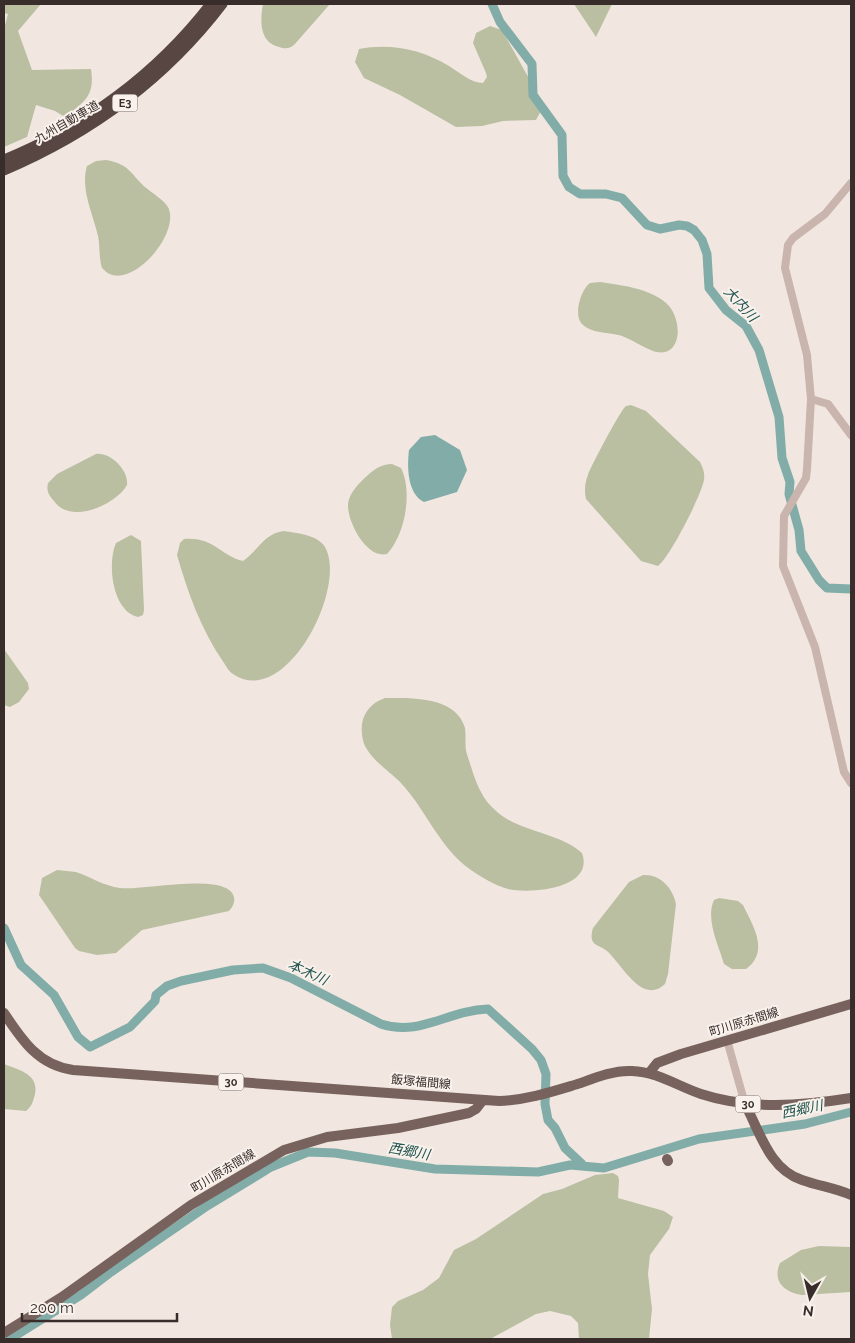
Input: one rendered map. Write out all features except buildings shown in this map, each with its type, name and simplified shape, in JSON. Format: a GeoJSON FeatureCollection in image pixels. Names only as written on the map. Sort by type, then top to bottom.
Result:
{"type":"FeatureCollection","features":[{"type":"Feature","properties":{"kind":"highway","name":"九州自動車道"},"geometry":{"type":"LineString","coordinates":[[4,160],[70,129],[125,92],[174,46],[211,4]]}},
{"type":"Feature","properties":{"kind":"highway","name":"九州自動車道"},"geometry":{"type":"LineString","coordinates":[[4,170],[74,137],[128,100],[170,63],[222,4]]}},
{"type":"Feature","properties":{"kind":"main road","name":"町川原赤間線"},"geometry":{"type":"LineString","coordinates":[[649,1073],[657,1063],[727,1040],[851,1004]]}},
{"type":"Feature","properties":{"kind":"main road","name":"飯塚福間線"},"geometry":{"type":"LineString","coordinates":[[4,1013],[28,1048],[43,1060],[65,1068],[483,1100],[510,1100],[546,1094],[609,1074],[632,1071],[649,1073],[700,1094],[745,1104],[792,1105],[851,1098]]}},
{"type":"Feature","properties":{"kind":"main road","name":"町川原赤間線"},"geometry":{"type":"LineString","coordinates":[[4,1333],[62,1298],[191,1205],[284,1150],[327,1137],[398,1128],[469,1113],[476,1109],[483,1100]]}},
{"type":"Feature","properties":{"kind":"main road"},"geometry":{"type":"LineString","coordinates":[[745,1104],[772,1157],[785,1171],[803,1180],[834,1188],[851,1195]]}},
{"type":"Feature","properties":{"kind":"street"},"geometry":{"type":"LineString","coordinates":[[851,183],[824,214],[793,238],[788,245],[785,258],[788,284],[807,355],[811,399],[806,478],[787,508],[782,540],[785,574],[815,647],[844,772],[851,784]]}},
{"type":"Feature","properties":{"kind":"street"},"geometry":{"type":"LineString","coordinates":[[811,399],[828,404],[851,435]]}},
{"type":"Feature","properties":{"kind":"street"},"geometry":{"type":"LineString","coordinates":[[727,1040],[745,1104]]}},
{"type":"Feature","properties":{"kind":"green space"},"geometry":{"type":"Polygon","coordinates":[[[4,4],[41,4],[18,31],[32,70],[91,69],[92,78],[90,92],[78,107],[65,117],[55,111],[36,105],[27,137],[4,147],[4,29],[8,14],[4,13],[4,4]]]}},
{"type":"Feature","properties":{"kind":"green space"},"geometry":{"type":"Polygon","coordinates":[[[263,4],[330,4],[294,45],[285,48],[272,44],[264,35],[261,23],[263,4]]]}},
{"type":"Feature","properties":{"kind":"green space"},"geometry":{"type":"Polygon","coordinates":[[[574,4],[612,4],[596,37],[574,4]]]}},
{"type":"Feature","properties":{"kind":"green space"},"geometry":{"type":"Polygon","coordinates":[[[490,26],[502,30],[542,102],[542,109],[536,120],[503,121],[482,126],[456,127],[400,95],[364,78],[355,62],[359,49],[394,47],[427,55],[470,79],[483,83],[487,77],[486,73],[473,43],[476,33],[490,26]]]}},
{"type":"Feature","properties":{"kind":"green space"},"geometry":{"type":"Polygon","coordinates":[[[106,160],[120,164],[164,202],[168,207],[170,219],[167,232],[160,246],[138,268],[125,274],[113,275],[102,267],[98,236],[86,192],[85,175],[87,166],[96,161],[106,160]]]}},
{"type":"Feature","properties":{"kind":"green space"},"geometry":{"type":"Polygon","coordinates":[[[600,282],[642,290],[665,302],[675,317],[677,327],[675,344],[670,350],[663,352],[653,351],[622,336],[591,330],[582,324],[578,315],[581,296],[590,283],[600,282]]]}},
{"type":"Feature","properties":{"kind":"green space"},"geometry":{"type":"Polygon","coordinates":[[[631,405],[646,411],[700,462],[704,473],[702,488],[691,512],[670,551],[658,566],[641,561],[585,496],[586,481],[594,462],[623,410],[626,406],[631,405]]]}},
{"type":"Feature","properties":{"kind":"green space"},"geometry":{"type":"Polygon","coordinates":[[[96,454],[107,456],[118,463],[125,474],[127,485],[113,499],[92,510],[81,512],[61,508],[49,495],[48,483],[57,474],[96,454]]]}},
{"type":"Feature","properties":{"kind":"green space"},"geometry":{"type":"Polygon","coordinates":[[[392,464],[401,468],[405,478],[407,501],[403,525],[393,546],[387,554],[379,554],[365,545],[354,529],[348,504],[358,484],[378,467],[392,464]]]}},
{"type":"Feature","properties":{"kind":"green space"},"geometry":{"type":"Polygon","coordinates":[[[284,531],[312,537],[322,543],[330,565],[328,589],[320,614],[308,639],[291,660],[273,675],[253,681],[233,674],[208,638],[196,611],[177,555],[180,543],[184,539],[194,539],[210,543],[243,561],[271,535],[284,531]]]}},
{"type":"Feature","properties":{"kind":"green space"},"geometry":{"type":"Polygon","coordinates":[[[131,535],[141,541],[144,610],[143,615],[138,617],[129,613],[122,606],[117,596],[112,574],[113,552],[116,543],[131,535]]]}},
{"type":"Feature","properties":{"kind":"green space"},"geometry":{"type":"Polygon","coordinates":[[[4,649],[28,683],[29,689],[19,702],[10,707],[4,705],[4,649]]]}},
{"type":"Feature","properties":{"kind":"green space"},"geometry":{"type":"Polygon","coordinates":[[[385,698],[431,701],[443,704],[452,710],[460,718],[465,728],[467,754],[477,783],[487,801],[494,809],[514,823],[561,840],[582,853],[583,865],[579,875],[570,882],[545,889],[531,891],[508,889],[494,884],[475,873],[460,861],[441,840],[418,804],[400,782],[378,763],[365,746],[362,726],[365,714],[373,704],[385,698]]]}},
{"type":"Feature","properties":{"kind":"green space"},"geometry":{"type":"Polygon","coordinates":[[[57,870],[76,872],[120,888],[183,884],[217,885],[228,889],[234,897],[234,903],[229,911],[142,930],[116,953],[97,955],[79,951],[75,948],[39,895],[42,878],[57,870]]]}},
{"type":"Feature","properties":{"kind":"green space"},"geometry":{"type":"Polygon","coordinates":[[[643,875],[655,877],[665,883],[672,893],[676,904],[668,974],[665,984],[656,989],[648,990],[640,986],[625,973],[613,957],[595,944],[592,938],[593,928],[629,882],[643,875]]]}},
{"type":"Feature","properties":{"kind":"green space"},"geometry":{"type":"Polygon","coordinates":[[[719,898],[738,901],[743,905],[755,930],[758,946],[757,954],[753,962],[746,969],[732,969],[724,964],[711,915],[714,900],[719,898]]]}},
{"type":"Feature","properties":{"kind":"green space"},"geometry":{"type":"Polygon","coordinates":[[[4,1064],[27,1074],[34,1082],[35,1094],[31,1106],[26,1111],[4,1109],[4,1064]]]}},
{"type":"Feature","properties":{"kind":"green space"},"geometry":{"type":"Polygon","coordinates":[[[613,1173],[618,1176],[619,1180],[618,1198],[664,1211],[673,1217],[669,1229],[650,1255],[648,1274],[652,1309],[649,1339],[579,1339],[578,1323],[571,1316],[550,1311],[536,1314],[490,1339],[392,1339],[390,1325],[392,1307],[398,1301],[423,1290],[439,1278],[454,1250],[476,1239],[543,1194],[562,1189],[595,1175],[613,1173]]]}},
{"type":"Feature","properties":{"kind":"green space"},"geometry":{"type":"Polygon","coordinates":[[[819,1246],[851,1247],[851,1292],[802,1295],[796,1294],[781,1285],[778,1275],[780,1263],[801,1250],[819,1246]]]}},
{"type":"Feature","properties":{"kind":"water"},"geometry":{"type":"Polygon","coordinates":[[[435,435],[460,450],[467,470],[457,492],[424,502],[418,498],[411,486],[408,471],[409,450],[421,437],[435,435]]]}},
{"type":"Feature","properties":{"kind":"waterway","name":"大内川"},"geometry":{"type":"LineString","coordinates":[[492,4],[500,22],[532,64],[533,95],[562,135],[563,176],[569,187],[580,194],[606,194],[622,198],[647,225],[660,229],[679,225],[687,226],[694,230],[702,240],[707,254],[709,288],[726,310],[746,326],[759,350],[779,417],[782,458],[790,482],[789,494],[799,530],[801,551],[819,580],[827,588],[851,589]]}},
{"type":"Feature","properties":{"kind":"waterway","name":"本木川"},"geometry":{"type":"LineString","coordinates":[[4,928],[21,965],[54,995],[78,1037],[90,1047],[130,1027],[155,1001],[156,995],[167,986],[181,981],[233,970],[263,968],[291,978],[381,1024],[395,1027],[421,1025],[474,1010],[488,1009],[532,1049],[541,1060],[546,1074],[545,1104],[548,1120],[555,1128],[565,1148],[582,1164]]}},
{"type":"Feature","properties":{"kind":"waterway","name":"西郷川"},"geometry":{"type":"LineString","coordinates":[[10,1339],[81,1295],[204,1208],[271,1167],[308,1152],[335,1153],[435,1169],[538,1172],[570,1165],[604,1168],[699,1139],[805,1124],[851,1112]]}}]}
